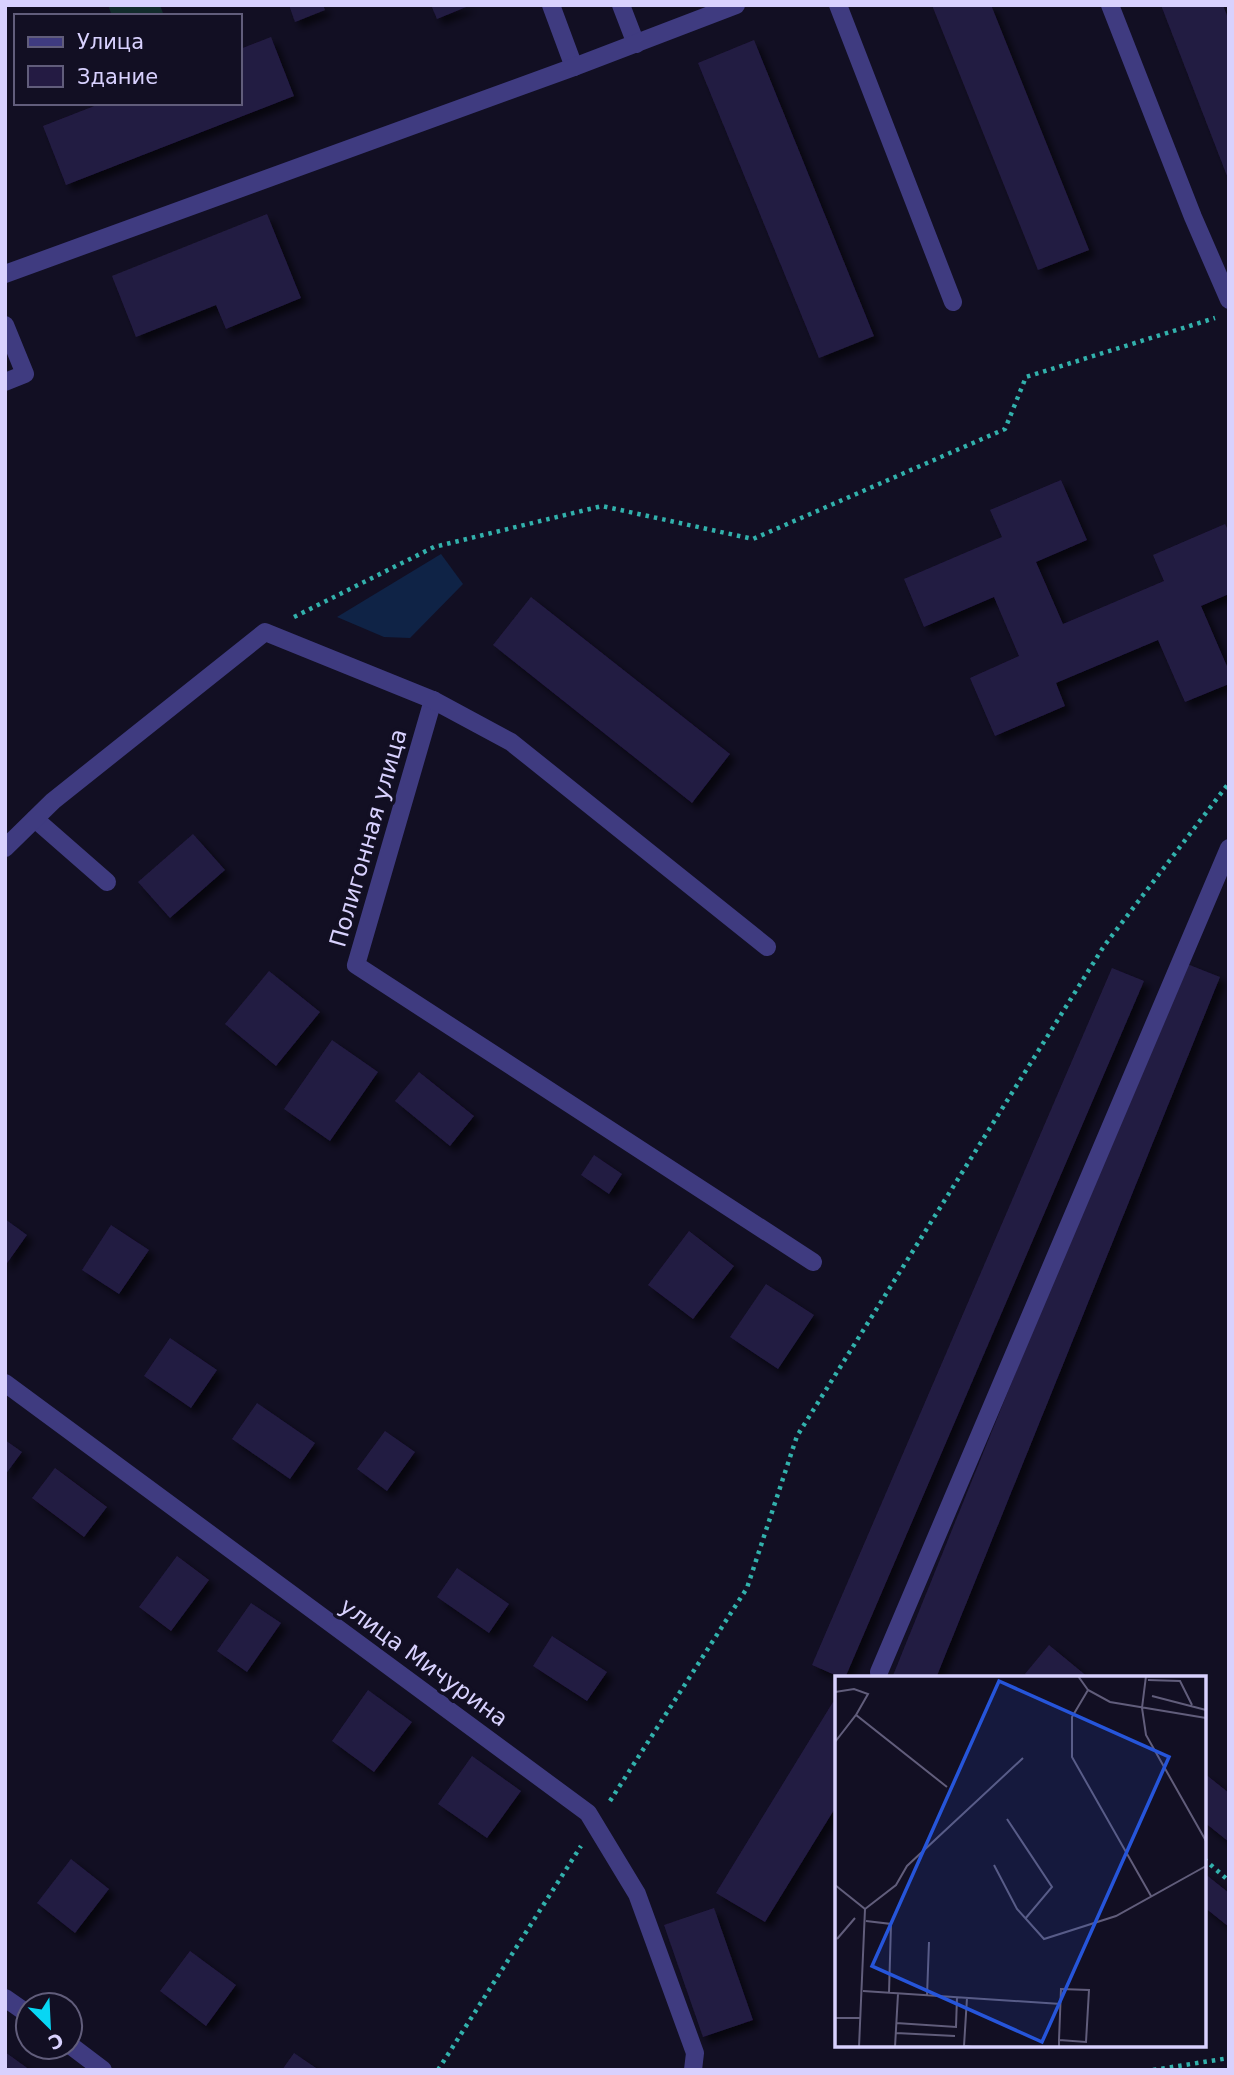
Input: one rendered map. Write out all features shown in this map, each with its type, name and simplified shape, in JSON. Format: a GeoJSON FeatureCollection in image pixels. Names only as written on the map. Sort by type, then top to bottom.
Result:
{"type":"FeatureCollection","features":[{"type":"Feature","properties":{"kind":"street"},"geometry":{"type":"LineString","coordinates":[[551,5],[575,67]]}},
{"type":"Feature","properties":{"kind":"street"},"geometry":{"type":"LineString","coordinates":[[621,5],[636,44]]}},
{"type":"Feature","properties":{"kind":"street"},"geometry":{"type":"LineString","coordinates":[[5,274],[575,67],[736,5]]}},
{"type":"Feature","properties":{"kind":"street"},"geometry":{"type":"LineString","coordinates":[[838,5],[953,302]]}},
{"type":"Feature","properties":{"kind":"street"},"geometry":{"type":"LineString","coordinates":[[1110,5],[1193,217],[1229,300]]}},
{"type":"Feature","properties":{"kind":"street"},"geometry":{"type":"LineString","coordinates":[[5,325],[25,374],[5,382]]}},
{"type":"Feature","properties":{"kind":"street"},"geometry":{"type":"LineString","coordinates":[[5,848],[53,801],[265,632],[433,700],[512,742],[767,947]]}},
{"type":"Feature","properties":{"kind":"street","name":"Полигонная улица"},"geometry":{"type":"LineString","coordinates":[[433,700],[356,965],[813,1262]]}},
{"type":"Feature","properties":{"kind":"street"},"geometry":{"type":"LineString","coordinates":[[35,818],[107,882]]}},
{"type":"Feature","properties":{"kind":"street"},"geometry":{"type":"LineString","coordinates":[[879,1672],[1229,848]]}},
{"type":"Feature","properties":{"kind":"street","name":"улица Мичурина"},"geometry":{"type":"LineString","coordinates":[[5,1383],[588,1813],[637,1894],[695,2053],[693,2070]]}},
{"type":"Feature","properties":{"kind":"street"},"geometry":{"type":"LineString","coordinates":[[84,2056],[103,2070]]}},
{"type":"Feature","properties":{"kind":"path"},"geometry":{"type":"LineString","coordinates":[[265,632],[434,547],[602,506],[753,539],[1005,429],[1026,377],[1216,317]]}},
{"type":"Feature","properties":{"kind":"path"},"geometry":{"type":"LineString","coordinates":[[603,1811],[747,1588],[797,1436],[1104,946],[1229,783]]}},
{"type":"Feature","properties":{"kind":"path"},"geometry":{"type":"LineString","coordinates":[[438,2070],[588,1835]]}},
{"type":"Feature","properties":{"kind":"path"},"geometry":{"type":"LineString","coordinates":[[1206,1861],[1229,1881]]}},
{"type":"Feature","properties":{"kind":"path"},"geometry":{"type":"LineString","coordinates":[[1153,2070],[1229,2058]]}},
{"type":"Feature","properties":{"kind":"green space"},"geometry":{"type":"Polygon","coordinates":[[[108,5],[160,5],[163,14],[111,14],[108,5]]]}},
{"type":"Feature","properties":{"kind":"water"},"geometry":{"type":"Polygon","coordinates":[[[441,554],[463,584],[410,638],[384,637],[337,617],[441,554]]]}},
{"type":"Feature","properties":{"kind":"building"},"geometry":{"type":"Polygon","coordinates":[[[289,5],[323,5],[325,10],[295,22],[289,5]]]}},
{"type":"Feature","properties":{"kind":"building"},"geometry":{"type":"Polygon","coordinates":[[[431,5],[471,5],[437,19],[431,5]]]}},
{"type":"Feature","properties":{"kind":"building"},"geometry":{"type":"Polygon","coordinates":[[[932,5],[991,5],[1089,250],[1038,270],[932,5]]]}},
{"type":"Feature","properties":{"kind":"building"},"geometry":{"type":"Polygon","coordinates":[[[1161,5],[1223,5],[1229,21],[1229,181],[1161,5]]]}},
{"type":"Feature","properties":{"kind":"building"},"geometry":{"type":"Polygon","coordinates":[[[271,37],[294,96],[66,185],[43,126],[97,105],[242,105],[242,48],[271,37]]]}},
{"type":"Feature","properties":{"kind":"building"},"geometry":{"type":"Polygon","coordinates":[[[754,40],[874,336],[819,358],[698,63],[754,40]]]}},
{"type":"Feature","properties":{"kind":"building"},"geometry":{"type":"Polygon","coordinates":[[[267,214],[301,298],[226,329],[216,305],[136,337],[112,276],[267,214]]]}},
{"type":"Feature","properties":{"kind":"building"},"geometry":{"type":"Polygon","coordinates":[[[1061,480],[1087,540],[1036,562],[1063,624],[1164,581],[1153,555],[1225,524],[1229,532],[1229,594],[1201,606],[1229,671],[1229,684],[1185,702],[1158,640],[1056,683],[1065,706],[995,736],[970,678],[1019,656],[994,597],[924,627],[904,579],[1002,537],[990,510],[1061,480]]]}},
{"type":"Feature","properties":{"kind":"building"},"geometry":{"type":"Polygon","coordinates":[[[531,597],[730,754],[692,803],[493,645],[531,597]]]}},
{"type":"Feature","properties":{"kind":"building"},"geometry":{"type":"Polygon","coordinates":[[[193,834],[225,870],[170,918],[138,882],[193,834]]]}},
{"type":"Feature","properties":{"kind":"building"},"geometry":{"type":"Polygon","coordinates":[[[1182,962],[1220,977],[937,1676],[893,1676],[1182,962]]]}},
{"type":"Feature","properties":{"kind":"building"},"geometry":{"type":"Polygon","coordinates":[[[1112,968],[1144,981],[846,1676],[837,1676],[812,1665],[1112,968]]]}},
{"type":"Feature","properties":{"kind":"building"},"geometry":{"type":"Polygon","coordinates":[[[269,971],[320,1012],[276,1066],[225,1024],[269,971]]]}},
{"type":"Feature","properties":{"kind":"building"},"geometry":{"type":"Polygon","coordinates":[[[332,1040],[378,1072],[330,1141],[284,1109],[332,1040]]]}},
{"type":"Feature","properties":{"kind":"building"},"geometry":{"type":"Polygon","coordinates":[[[419,1072],[474,1116],[450,1146],[395,1101],[419,1072]]]}},
{"type":"Feature","properties":{"kind":"building"},"geometry":{"type":"Polygon","coordinates":[[[594,1155],[622,1174],[609,1194],[581,1175],[594,1155]]]}},
{"type":"Feature","properties":{"kind":"building"},"geometry":{"type":"Polygon","coordinates":[[[5,1219],[27,1235],[5,1266],[5,1219]]]}},
{"type":"Feature","properties":{"kind":"building"},"geometry":{"type":"Polygon","coordinates":[[[111,1225],[149,1250],[119,1294],[82,1270],[111,1225]]]}},
{"type":"Feature","properties":{"kind":"building"},"geometry":{"type":"Polygon","coordinates":[[[689,1231],[734,1266],[693,1319],[648,1285],[689,1231]]]}},
{"type":"Feature","properties":{"kind":"building"},"geometry":{"type":"Polygon","coordinates":[[[766,1284],[814,1315],[778,1369],[730,1337],[766,1284]]]}},
{"type":"Feature","properties":{"kind":"building"},"geometry":{"type":"Polygon","coordinates":[[[170,1338],[217,1370],[191,1408],[144,1376],[170,1338]]]}},
{"type":"Feature","properties":{"kind":"building"},"geometry":{"type":"Polygon","coordinates":[[[257,1403],[315,1443],[290,1479],[232,1439],[257,1403]]]}},
{"type":"Feature","properties":{"kind":"building"},"geometry":{"type":"Polygon","coordinates":[[[385,1431],[415,1452],[387,1491],[357,1469],[385,1431]]]}},
{"type":"Feature","properties":{"kind":"building"},"geometry":{"type":"Polygon","coordinates":[[[5,1440],[22,1452],[5,1475],[5,1440]]]}},
{"type":"Feature","properties":{"kind":"building"},"geometry":{"type":"Polygon","coordinates":[[[55,1468],[107,1507],[84,1537],[32,1498],[55,1468]]]}},
{"type":"Feature","properties":{"kind":"building"},"geometry":{"type":"Polygon","coordinates":[[[177,1556],[209,1580],[171,1631],[139,1607],[177,1556]]]}},
{"type":"Feature","properties":{"kind":"building"},"geometry":{"type":"Polygon","coordinates":[[[457,1568],[509,1604],[489,1633],[437,1597],[457,1568]]]}},
{"type":"Feature","properties":{"kind":"building"},"geometry":{"type":"Polygon","coordinates":[[[251,1603],[281,1623],[247,1672],[217,1651],[251,1603]]]}},
{"type":"Feature","properties":{"kind":"building"},"geometry":{"type":"Polygon","coordinates":[[[552,1636],[607,1672],[587,1701],[533,1666],[552,1636]]]}},
{"type":"Feature","properties":{"kind":"building"},"geometry":{"type":"Polygon","coordinates":[[[1049,1645],[1087,1676],[1028,1676],[1025,1674],[1049,1645]]]}},
{"type":"Feature","properties":{"kind":"building"},"geometry":{"type":"Polygon","coordinates":[[[368,1690],[412,1722],[374,1772],[332,1741],[368,1690]]]}},
{"type":"Feature","properties":{"kind":"building"},"geometry":{"type":"Polygon","coordinates":[[[833,1702],[835,1703],[835,1808],[765,1922],[716,1893],[833,1702]]]}},
{"type":"Feature","properties":{"kind":"building"},"geometry":{"type":"Polygon","coordinates":[[[472,1756],[521,1791],[487,1838],[438,1804],[472,1756]]]}},
{"type":"Feature","properties":{"kind":"building"},"geometry":{"type":"Polygon","coordinates":[[[1206,1775],[1229,1793],[1229,1842],[1206,1824],[1206,1775]]]}},
{"type":"Feature","properties":{"kind":"building"},"geometry":{"type":"Polygon","coordinates":[[[71,1859],[109,1889],[75,1933],[37,1903],[71,1859]]]}},
{"type":"Feature","properties":{"kind":"building"},"geometry":{"type":"Polygon","coordinates":[[[1206,1875],[1229,1893],[1229,1927],[1206,1909],[1206,1875]]]}},
{"type":"Feature","properties":{"kind":"building"},"geometry":{"type":"Polygon","coordinates":[[[714,1908],[753,2020],[703,2037],[664,1925],[714,1908]]]}},
{"type":"Feature","properties":{"kind":"building"},"geometry":{"type":"Polygon","coordinates":[[[190,1951],[236,1985],[206,2026],[160,1991],[190,1951]]]}},
{"type":"Feature","properties":{"kind":"building"},"geometry":{"type":"Polygon","coordinates":[[[5,2052],[30,2070],[5,2070],[5,2052]]]}},
{"type":"Feature","properties":{"kind":"building"},"geometry":{"type":"Polygon","coordinates":[[[294,2053],[319,2070],[282,2070],[294,2053]]]}}]}
